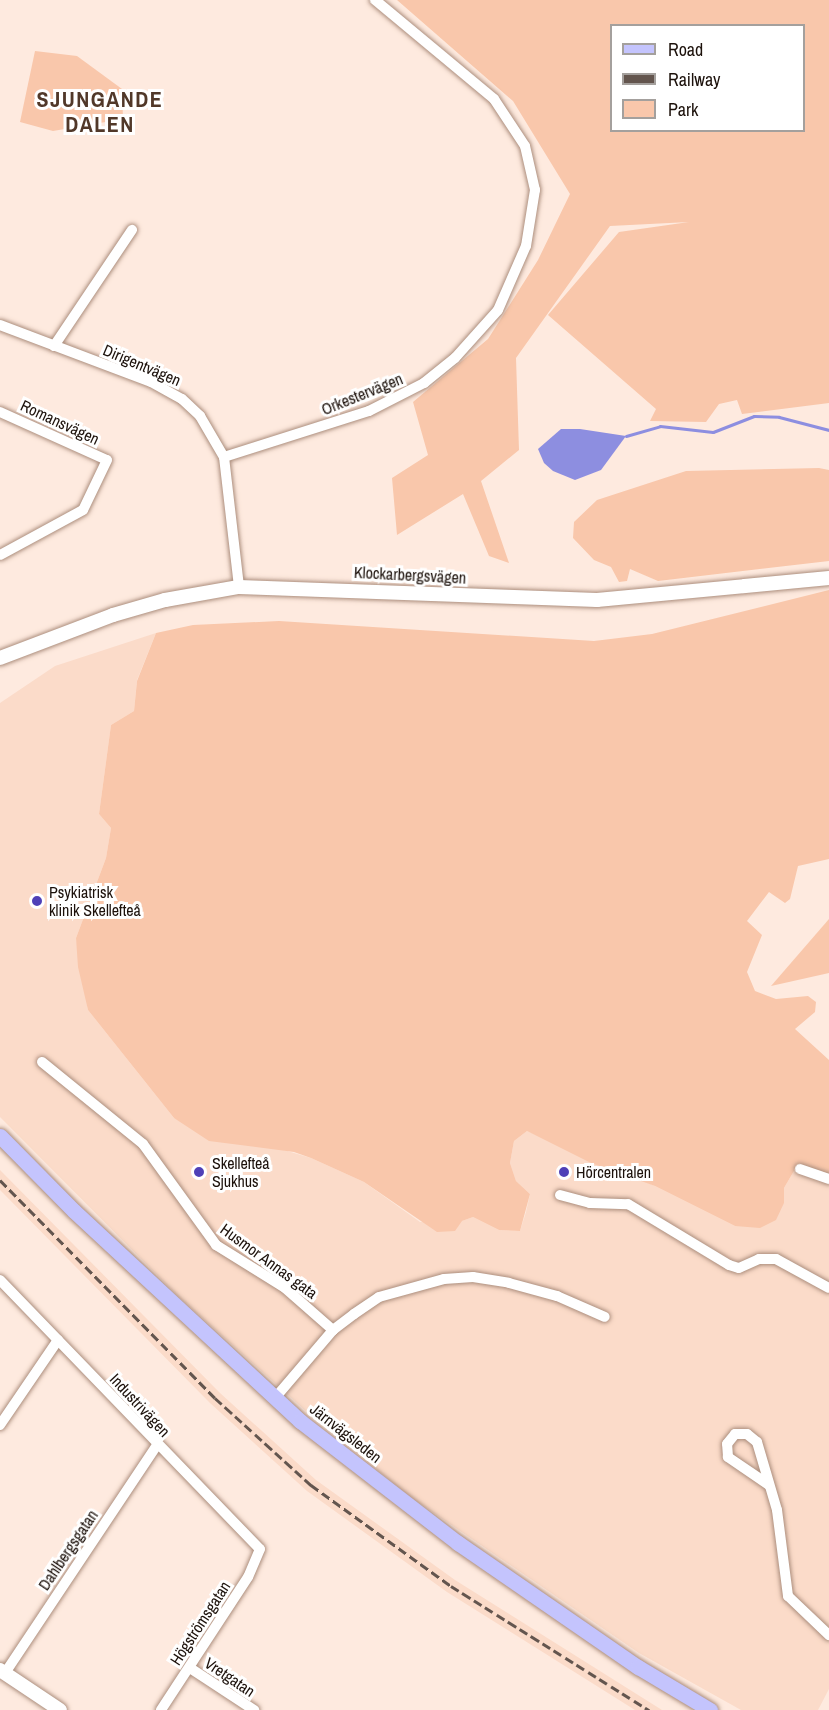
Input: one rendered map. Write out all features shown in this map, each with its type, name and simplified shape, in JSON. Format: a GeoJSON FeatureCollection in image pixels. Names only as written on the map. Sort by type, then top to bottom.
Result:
{"type":"FeatureCollection","features":[{"type":"Feature","properties":{"kind":"main road","name":"Klockarbergsvägen"},"geometry":{"type":"LineString","coordinates":[[0,658],[113,615],[239,587],[597,600],[829,578]]}},
{"type":"Feature","properties":{"kind":"main road","name":"Järnvägsleden"},"geometry":{"type":"LineString","coordinates":[[0,1136],[74,1211],[275,1398],[458,1544],[638,1667],[710,1710]]}},
{"type":"Feature","properties":{"kind":"main road"},"geometry":{"type":"LineString","coordinates":[[2,1671],[60,1710]]}},
{"type":"Feature","properties":{"kind":"street","name":"Orkestervägen"},"geometry":{"type":"LineString","coordinates":[[224,458],[369,411],[424,383],[455,358],[498,310],[526,246],[535,190],[525,146],[494,99],[375,0]]}},
{"type":"Feature","properties":{"kind":"street"},"geometry":{"type":"LineString","coordinates":[[54,346],[132,230]]}},
{"type":"Feature","properties":{"kind":"street","name":"Dirigentvägen"},"geometry":{"type":"LineString","coordinates":[[0,325],[151,382],[182,399],[211,430],[224,458],[239,587]]}},
{"type":"Feature","properties":{"kind":"street","name":"Romansvägen"},"geometry":{"type":"LineString","coordinates":[[0,412],[107,460],[83,510],[0,555]]}},
{"type":"Feature","properties":{"kind":"street","name":"Husmor Annas gata"},"geometry":{"type":"LineString","coordinates":[[42,1062],[143,1144],[216,1245],[285,1288],[333,1330]]}},
{"type":"Feature","properties":{"kind":"street"},"geometry":{"type":"LineString","coordinates":[[800,1170],[829,1179]]}},
{"type":"Feature","properties":{"kind":"street"},"geometry":{"type":"LineString","coordinates":[[560,1195],[590,1203],[628,1204],[729,1264],[739,1268],[759,1259],[776,1259],[829,1288]]}},
{"type":"Feature","properties":{"kind":"street"},"geometry":{"type":"LineString","coordinates":[[275,1398],[333,1330],[379,1298],[444,1279],[473,1277],[536,1289],[605,1317]]}},
{"type":"Feature","properties":{"kind":"street","name":"Industrivägen"},"geometry":{"type":"LineString","coordinates":[[0,1280],[260,1549]]}},
{"type":"Feature","properties":{"kind":"street"},"geometry":{"type":"LineString","coordinates":[[0,1425],[58,1340]]}},
{"type":"Feature","properties":{"kind":"street"},"geometry":{"type":"LineString","coordinates":[[769,1485],[728,1457],[727,1444],[735,1434],[747,1434],[757,1442],[777,1510],[788,1596],[829,1635]]}},
{"type":"Feature","properties":{"kind":"street","name":"Dahlbergsgatan"},"geometry":{"type":"LineString","coordinates":[[2,1671],[157,1444]]}},
{"type":"Feature","properties":{"kind":"street","name":"Högströmsgatan"},"geometry":{"type":"LineString","coordinates":[[161,1710],[248,1577],[260,1549]]}},
{"type":"Feature","properties":{"kind":"street","name":"Vretgatan"},"geometry":{"type":"LineString","coordinates":[[190,1668],[254,1710]]}},
{"type":"Feature","properties":{"kind":"shaded area","name":"Skellefteå Sjukhus"},"geometry":{"type":"Polygon","coordinates":[[[156,633],[137,680],[134,711],[111,725],[99,814],[111,828],[106,858],[76,938],[88,1010],[174,1118],[311,1158],[364,1182],[420,1222],[462,1221],[473,1217],[499,1230],[520,1231],[526,1212],[530,1194],[516,1181],[510,1163],[514,1141],[527,1131],[655,1186],[735,1226],[784,1203],[784,1188],[798,1164],[829,1174],[829,1689],[818,1710],[741,1710],[639,1653],[412,1498],[318,1422],[177,1295],[0,1117],[0,703],[55,666],[156,633]]]}},
{"type":"Feature","properties":{"kind":"shaded area"},"geometry":{"type":"Polygon","coordinates":[[[0,1170],[220,1393],[316,1480],[455,1580],[662,1710],[635,1710],[447,1592],[307,1491],[210,1403],[0,1190],[0,1170]]]}},
{"type":"Feature","properties":{"kind":"green space"},"geometry":{"type":"Polygon","coordinates":[[[397,0],[829,0],[829,403],[742,414],[737,400],[719,404],[706,422],[650,421],[656,409],[548,315],[619,232],[689,222],[610,226],[516,358],[519,450],[481,481],[509,563],[489,556],[463,494],[397,535],[392,478],[428,455],[413,402],[488,339],[538,260],[570,194],[513,101],[397,0]]]}},
{"type":"Feature","properties":{"kind":"green space"},"geometry":{"type":"Polygon","coordinates":[[[35,51],[77,56],[122,89],[123,119],[53,131],[20,122],[35,51]]]}},
{"type":"Feature","properties":{"kind":"green space"},"geometry":{"type":"Polygon","coordinates":[[[819,468],[829,470],[829,561],[658,581],[630,569],[627,581],[619,582],[611,567],[594,560],[573,538],[574,522],[597,500],[686,471],[819,468]]]}},
{"type":"Feature","properties":{"kind":"green space"},"geometry":{"type":"Polygon","coordinates":[[[829,590],[829,859],[798,866],[790,899],[785,903],[769,892],[747,921],[762,935],[747,972],[755,991],[776,999],[808,996],[816,1002],[815,1012],[795,1029],[829,1060],[829,1174],[798,1164],[784,1188],[784,1203],[776,1220],[760,1228],[735,1226],[655,1186],[591,1163],[527,1131],[514,1141],[510,1163],[516,1181],[530,1194],[520,1231],[499,1230],[473,1217],[462,1221],[455,1231],[437,1232],[364,1182],[311,1158],[294,1152],[209,1141],[174,1118],[88,1010],[78,967],[76,938],[106,858],[111,828],[99,814],[111,725],[134,711],[137,681],[156,633],[193,625],[279,621],[594,641],[652,634],[829,590]]]}},
{"type":"Feature","properties":{"kind":"green space"},"geometry":{"type":"Polygon","coordinates":[[[829,919],[829,973],[771,986],[829,919]]]}},
{"type":"Feature","properties":{"kind":"water"},"geometry":{"type":"Polygon","coordinates":[[[561,429],[580,429],[626,436],[601,470],[575,480],[553,471],[544,463],[538,449],[561,429]]]}},
{"type":"Feature","properties":{"kind":"waterway"},"geometry":{"type":"LineString","coordinates":[[626,436],[660,426],[713,432],[754,416],[779,417],[829,430]]}},
{"type":"Feature","properties":{"kind":"railway"},"geometry":{"type":"LineString","coordinates":[[0,1180],[215,1398],[311,1485],[451,1586],[649,1710]]}},
{"type":"Feature","properties":{"kind":"place","name":"Psykiatrisk klinik Skellefteå"},"geometry":{"type":"Point","coordinates":[37,901]}},
{"type":"Feature","properties":{"kind":"place","name":"Skellefteå Sjukhus"},"geometry":{"type":"Point","coordinates":[199,1172]}},
{"type":"Feature","properties":{"kind":"place","name":"Hörcentralen"},"geometry":{"type":"Point","coordinates":[564,1172]}},
{"type":"Feature","properties":{"kind":"district","name":"SJUNGANDE DALEN"},"geometry":{"type":"Point","coordinates":[100,112]}}]}
